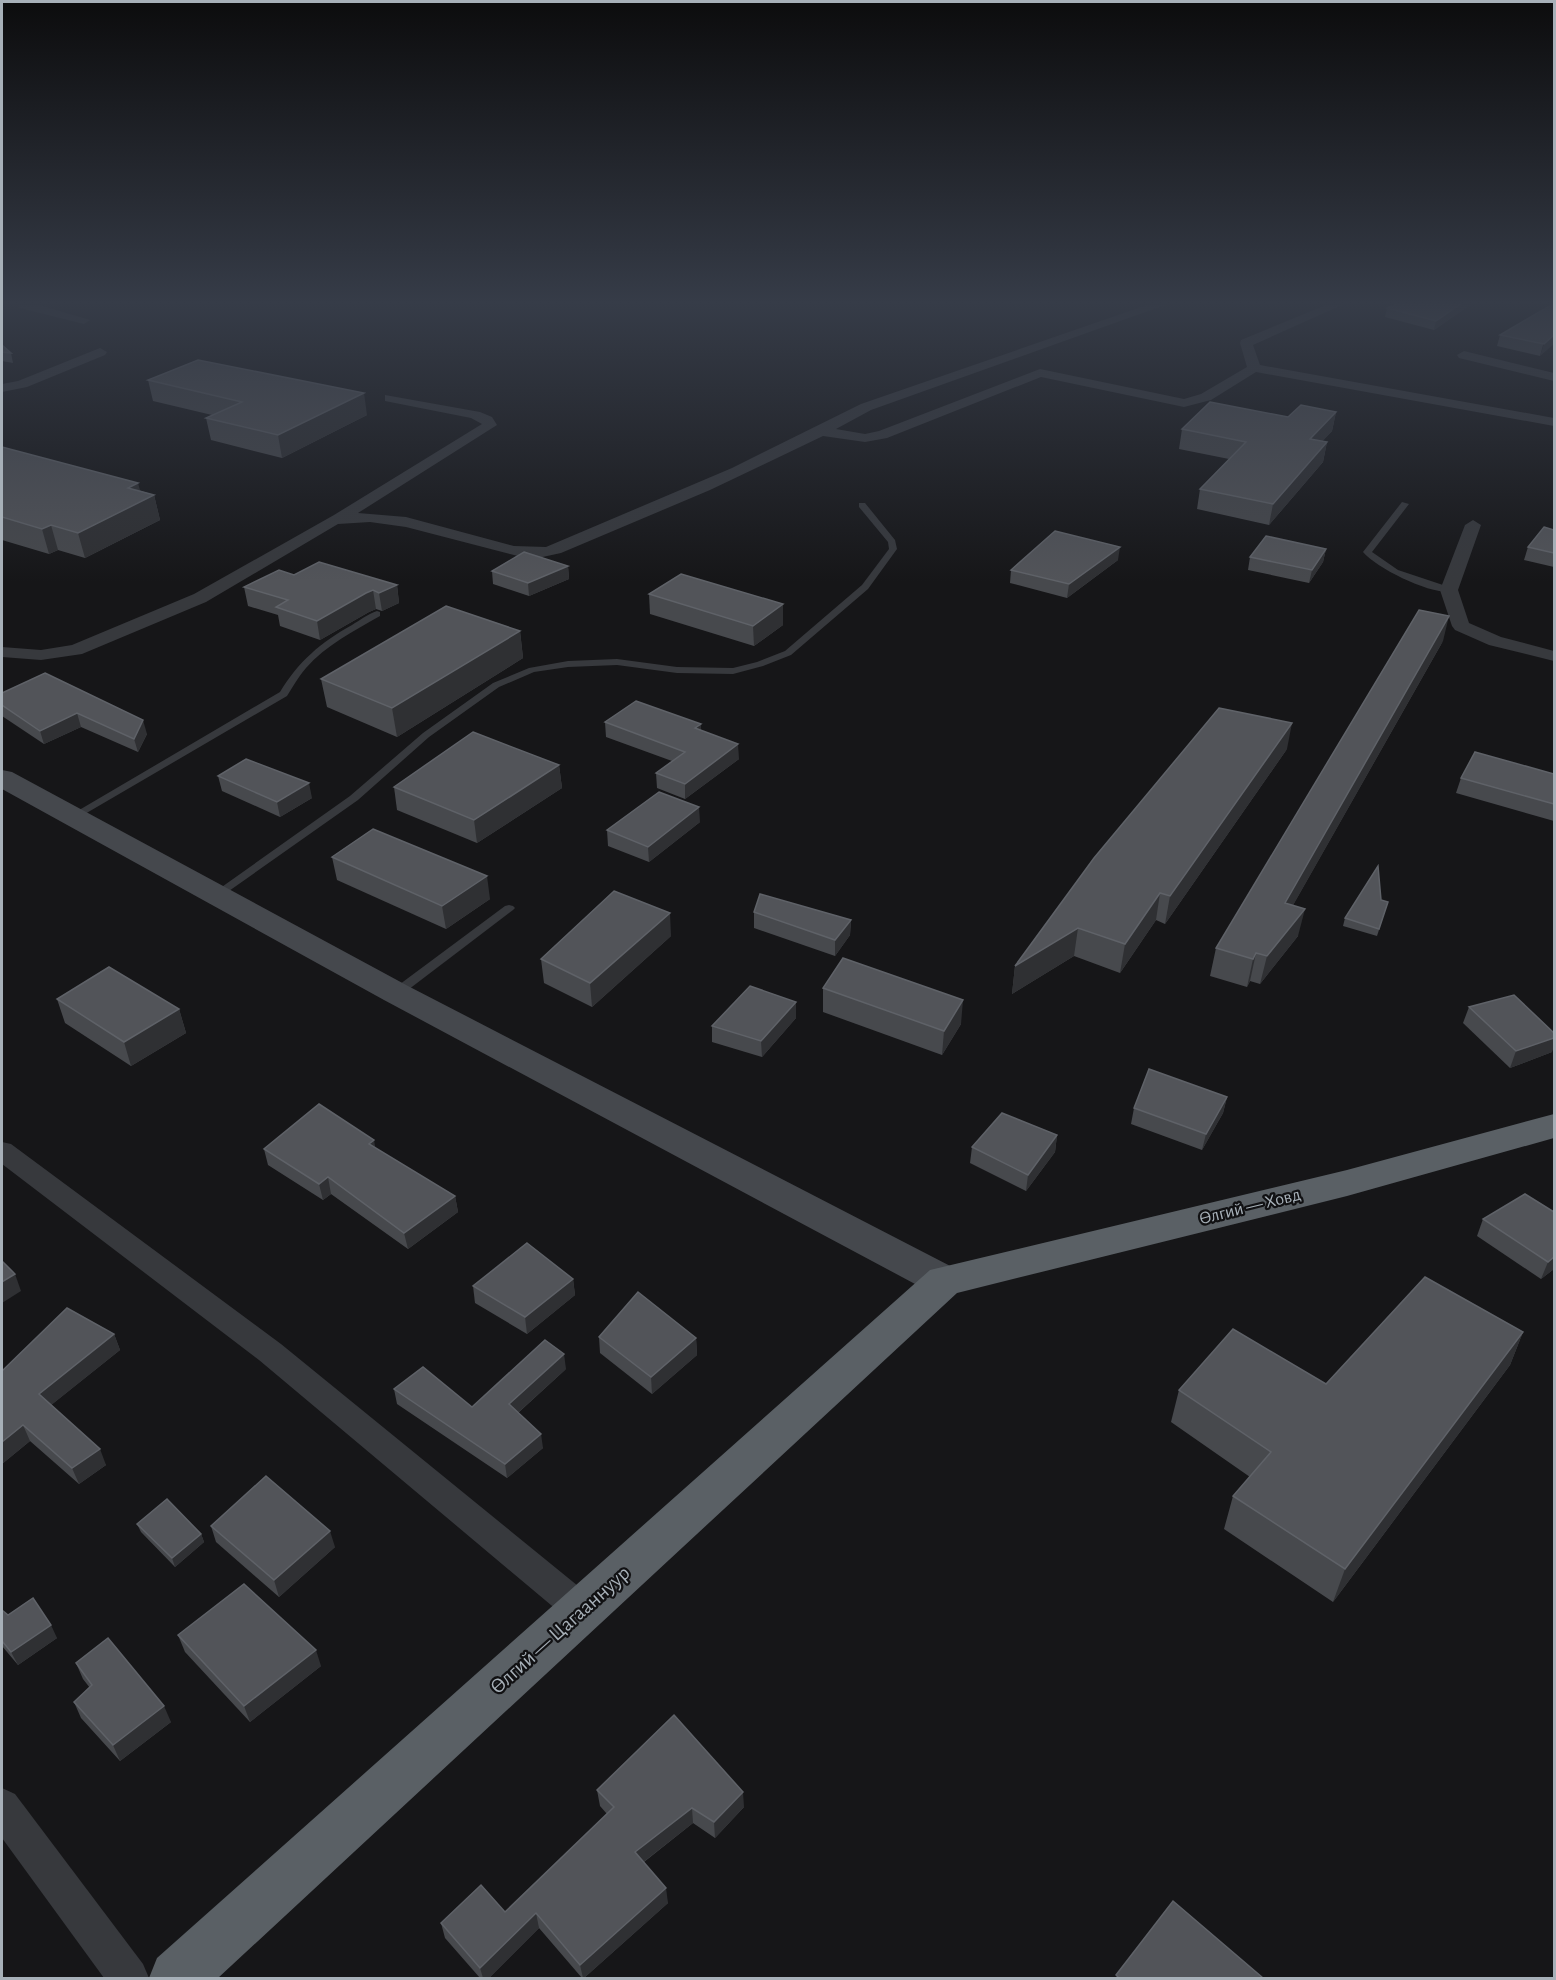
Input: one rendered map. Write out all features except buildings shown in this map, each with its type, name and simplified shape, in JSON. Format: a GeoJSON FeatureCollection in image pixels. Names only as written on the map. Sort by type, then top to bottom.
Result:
{"type":"FeatureCollection","features":[{"type":"Feature","properties":{"kind":"highway","name":"Өлгий — Ховд"},"geometry":{"type":"LineString","coordinates":[[944,1281],[1347,1183],[1554,1126]]}},
{"type":"Feature","properties":{"kind":"highway","name":"Өлгий — Цагааннуур"},"geometry":{"type":"LineString","coordinates":[[177,1978],[944,1281]]}},
{"type":"Feature","properties":{"kind":"main road"},"geometry":{"type":"LineString","coordinates":[[2,778],[74,816],[124,847],[214,896],[944,1281]]}},
{"type":"Feature","properties":{"kind":"street"},"geometry":{"type":"LineString","coordinates":[[334,520],[357,515],[378,517],[478,541],[510,552],[540,554],[653,510],[822,431],[866,407],[894,397]]}},
{"type":"Feature","properties":{"kind":"street"},"geometry":{"type":"LineString","coordinates":[[822,431],[865,438],[882,435],[978,397]]}},
{"type":"Feature","properties":{"kind":"street"},"geometry":{"type":"LineString","coordinates":[[1157,397],[1184,403],[1205,397]]}},
{"type":"Feature","properties":{"kind":"street"},"geometry":{"type":"LineString","coordinates":[[1414,397],[1554,423]]}},
{"type":"Feature","properties":{"kind":"street"},"geometry":{"type":"LineString","coordinates":[[2,652],[41,655],[76,650],[200,598],[490,425],[487,420],[475,415],[390,398]]}},
{"type":"Feature","properties":{"kind":"street"},"geometry":{"type":"LineString","coordinates":[[1473,525],[1449,590],[1461,626],[1496,641],[1554,656]]}},
{"type":"Feature","properties":{"kind":"street"},"geometry":{"type":"LineString","coordinates":[[2,1151],[270,1352],[582,1610]]}},
{"type":"Feature","properties":{"kind":"street"},"geometry":{"type":"LineString","coordinates":[[2,1808],[129,1978]]}},
{"type":"Feature","properties":{"kind":"lane"},"geometry":{"type":"LineString","coordinates":[[1405,504],[1367,552],[1382,566],[1401,576],[1449,590]]}},
{"type":"Feature","properties":{"kind":"lane"},"geometry":{"type":"LineString","coordinates":[[214,896],[354,798],[426,735],[496,685],[532,670],[568,664],[616,662],[677,670],[733,671],[788,653],[865,587],[893,549],[892,542],[862,505]]}},
{"type":"Feature","properties":{"kind":"lane"},"geometry":{"type":"LineString","coordinates":[[74,816],[285,694],[303,663],[330,640],[377,614]]}},
{"type":"Feature","properties":{"kind":"lane"},"geometry":{"type":"LineString","coordinates":[[396,993],[509,908]]}}]}
